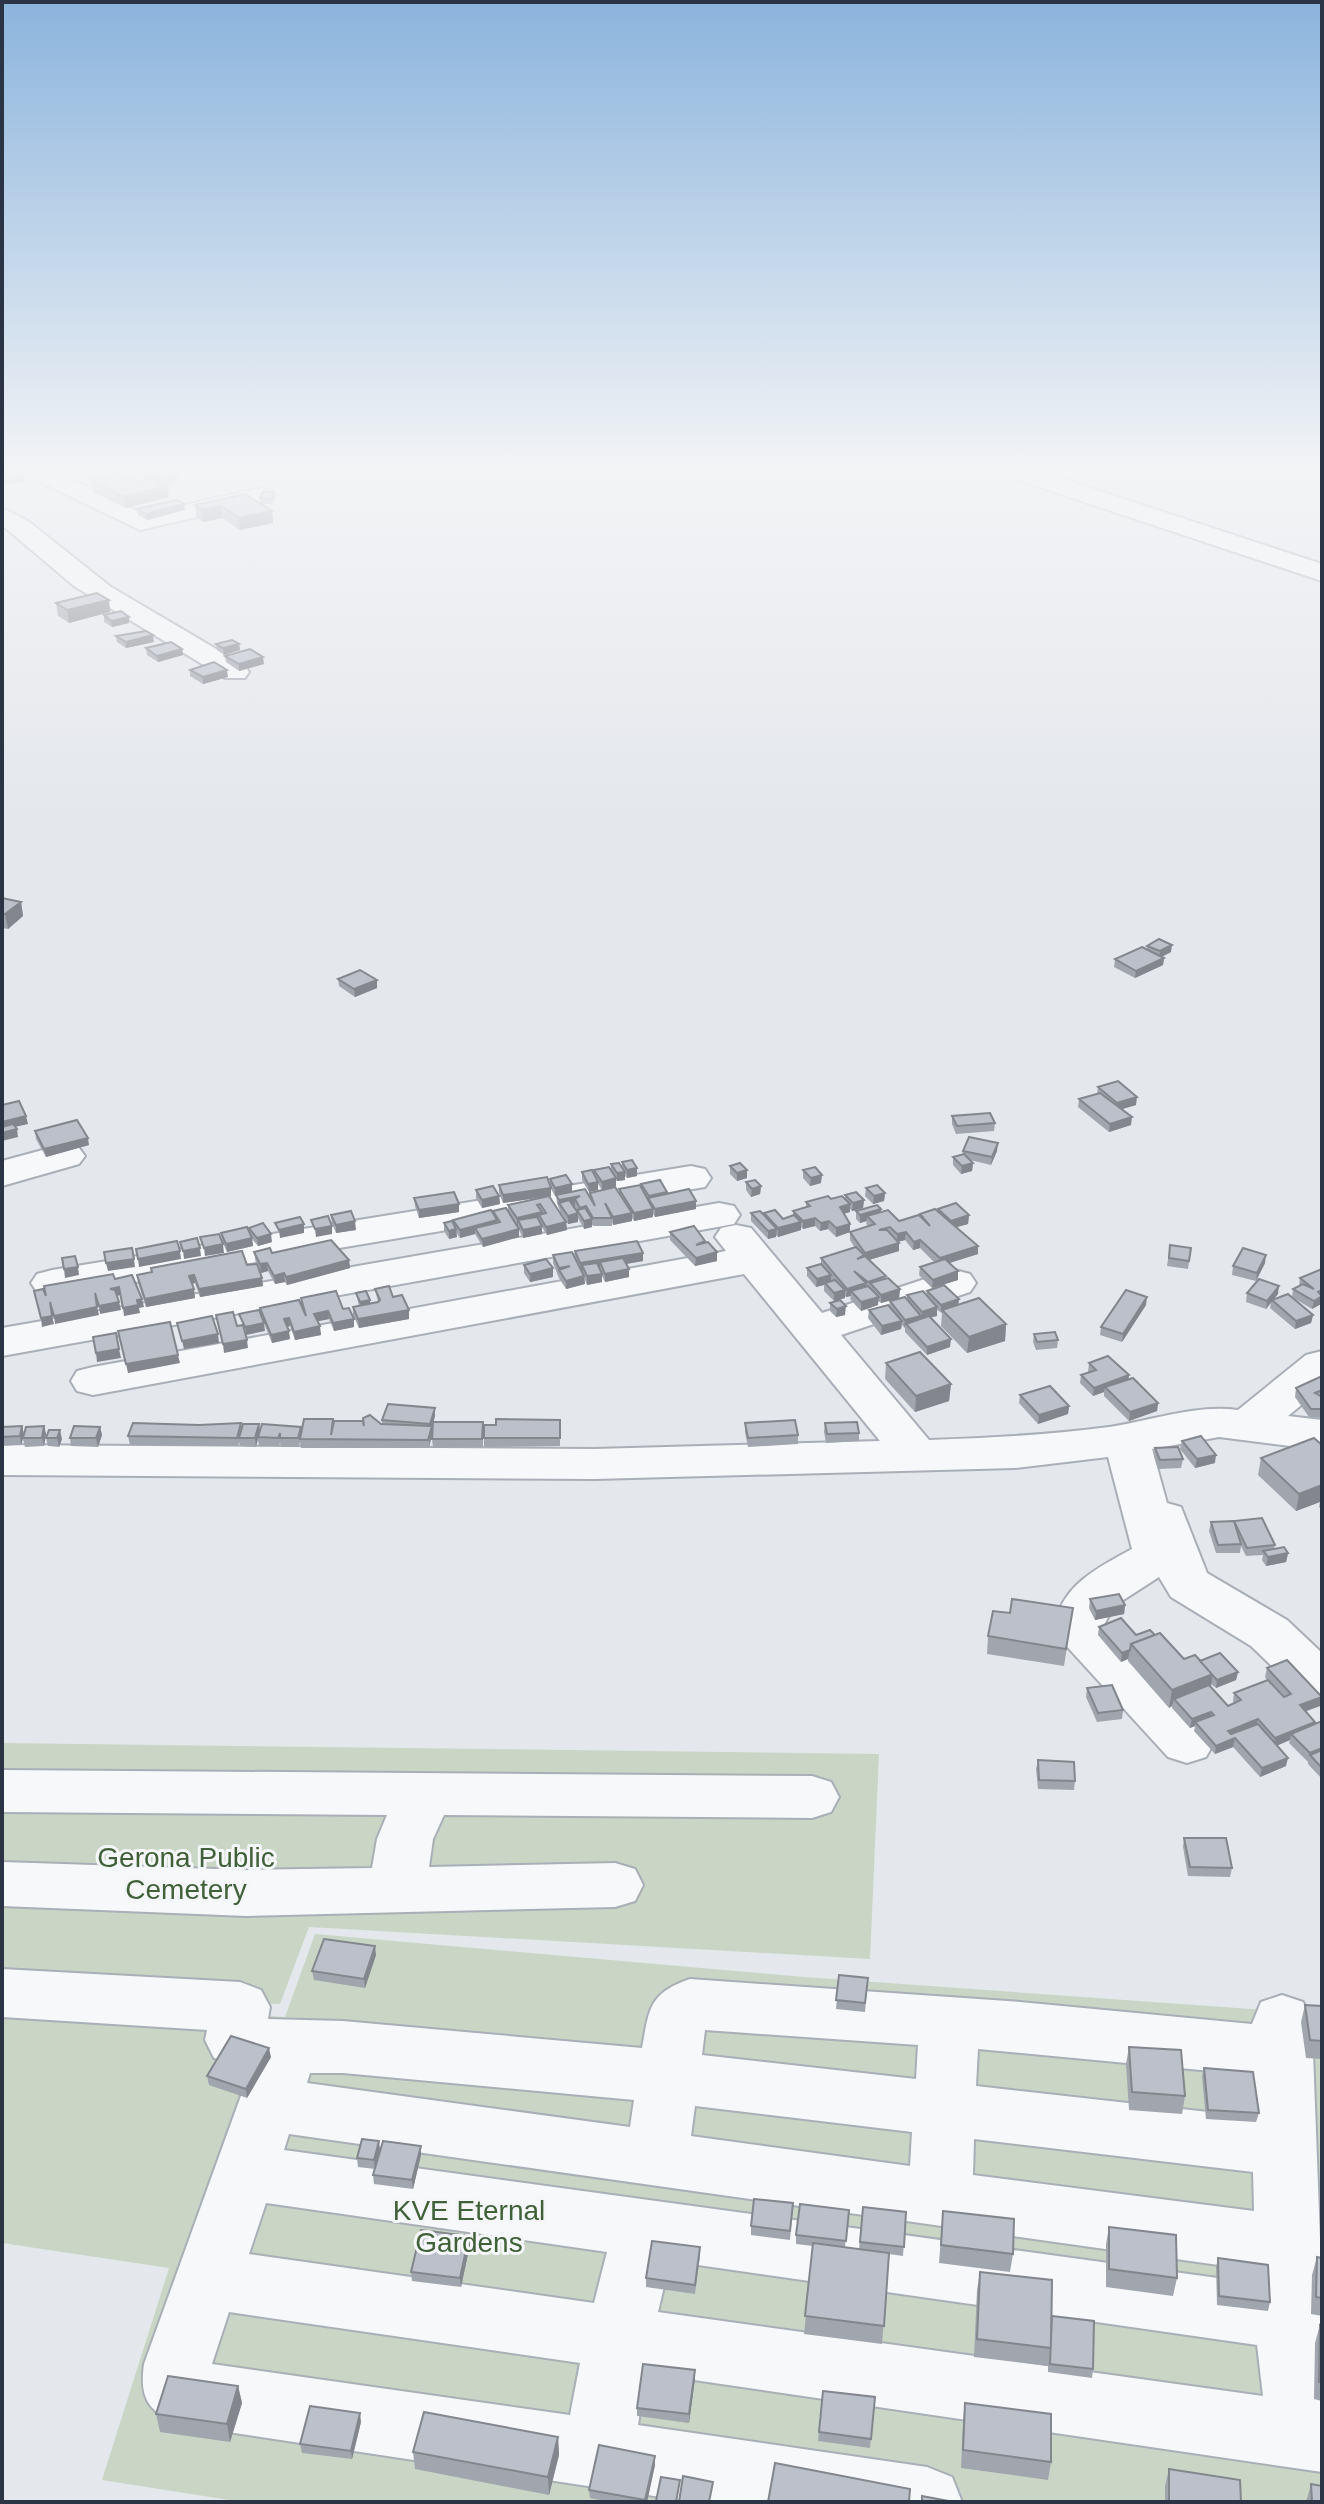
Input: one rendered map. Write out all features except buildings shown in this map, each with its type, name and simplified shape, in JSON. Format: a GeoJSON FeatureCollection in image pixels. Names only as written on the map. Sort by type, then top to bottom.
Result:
{"type":"FeatureCollection","features":[{"type":"Feature","properties":{"kind":"street"},"geometry":{"type":"LineString","coordinates":[[99,590],[235,672]]}},
{"type":"Feature","properties":{"kind":"street"},"geometry":{"type":"LineString","coordinates":[[2,1174],[65,1156]]}},
{"type":"Feature","properties":{"kind":"street"},"geometry":{"type":"LineString","coordinates":[[52,1283],[685,1170],[754,1259],[916,1455]]}},
{"type":"Feature","properties":{"kind":"street"},"geometry":{"type":"LineString","coordinates":[[2,1342],[719,1215]]}},
{"type":"Feature","properties":{"kind":"street"},"geometry":{"type":"LineString","coordinates":[[93,1381],[754,1259]]}},
{"type":"Feature","properties":{"kind":"street"},"geometry":{"type":"LineString","coordinates":[[813,1330],[955,1283]]}},
{"type":"Feature","properties":{"kind":"street"},"geometry":{"type":"LineString","coordinates":[[1249,1424],[1322,1365]]}},
{"type":"Feature","properties":{"kind":"street"},"geometry":{"type":"LineString","coordinates":[[2,1460],[595,1464],[1015,1453],[1219,1422],[1322,1435]]}},
{"type":"Feature","properties":{"kind":"street"},"geometry":{"type":"LineString","coordinates":[[1134,1437],[1183,1576],[1206,1597],[1269,1633],[1322,1684]]}},
{"type":"Feature","properties":{"kind":"street"},"geometry":{"type":"LineString","coordinates":[[1134,1437],[1156,1549],[1155,1558],[1094,1595],[1080,1612],[1079,1627],[1187,1743]]}},
{"type":"Feature","properties":{"kind":"street"},"geometry":{"type":"LineString","coordinates":[[2,1791],[812,1797]]}},
{"type":"Feature","properties":{"kind":"street"},"geometry":{"type":"LineString","coordinates":[[401,1889],[400,1849],[412,1816],[428,1795]]}},
{"type":"Feature","properties":{"kind":"street"},"geometry":{"type":"LineString","coordinates":[[2,1884],[246,1893],[615,1885]]}},
{"type":"Feature","properties":{"kind":"street"},"geometry":{"type":"LineString","coordinates":[[2,1993],[240,2007],[235,2040],[279,2076],[656,2158],[1285,2244]]}},
{"type":"Feature","properties":{"kind":"street"},"geometry":{"type":"LineString","coordinates":[[209,2279],[1312,2436],[1305,2322],[1285,2244],[1283,2036],[949,2022],[690,2004],[678,2013],[656,2158]]}},
{"type":"Feature","properties":{"kind":"street"},"geometry":{"type":"LineString","coordinates":[[940,2199],[947,2109],[949,2022]]}},
{"type":"Feature","properties":{"kind":"street"},"geometry":{"type":"LineString","coordinates":[[927,2502],[181,2392],[174,2378],[243,2172],[279,2076],[343,2047],[669,2077],[1285,2148]]}},
{"type":"Feature","properties":{"kind":"street"},"geometry":{"type":"LineString","coordinates":[[243,2172],[1305,2322]]}},
{"type":"Feature","properties":{"kind":"street"},"geometry":{"type":"LineString","coordinates":[[598,2452],[619,2338],[645,2227]]}},
{"type":"Feature","properties":{"kind":"green space","name":"Gerona Public Cemetery"},"geometry":{"type":"Polygon","coordinates":[[[2,1743],[879,1754],[870,1959],[309,1927],[280,2004],[2,1993],[2,1743]]]}},
{"type":"Feature","properties":{"kind":"green space","name":"KVE Eternal Gardens"},"geometry":{"type":"Polygon","coordinates":[[[315,1934],[804,1977],[1322,2014],[1322,2502],[242,2502],[102,2480],[169,2268],[2,2243],[2,2002],[285,2017],[315,1934]]]}}]}
